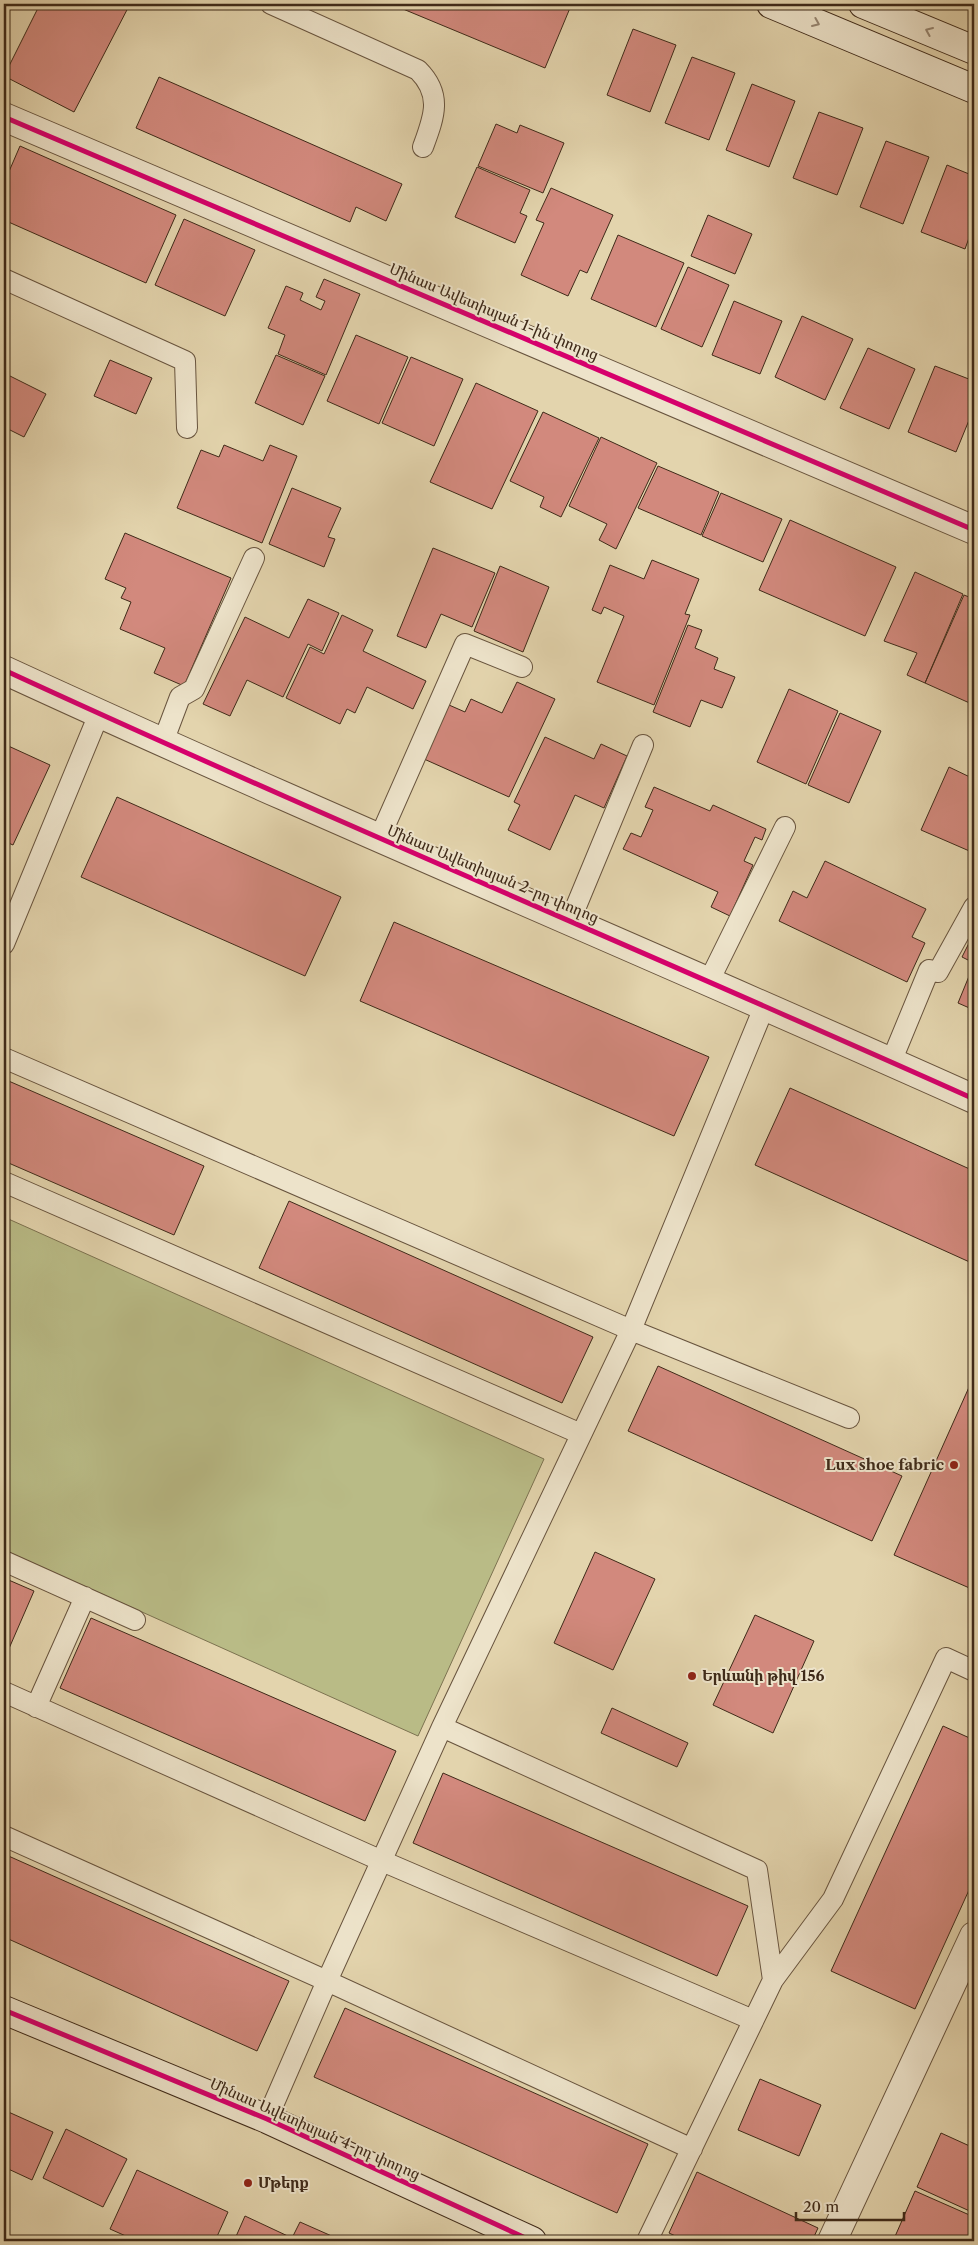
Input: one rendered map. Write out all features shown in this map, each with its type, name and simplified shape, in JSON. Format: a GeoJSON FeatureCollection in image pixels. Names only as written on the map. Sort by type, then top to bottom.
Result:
{"type":"FeatureCollection","features":[{"type":"Feature","properties":{"kind":"street"},"geometry":{"type":"LineString","coordinates":[[771,4],[974,89]]}},
{"type":"Feature","properties":{"kind":"street"},"geometry":{"type":"LineString","coordinates":[[863,4],[974,50]]}},
{"type":"Feature","properties":{"kind":"street","name":"Մինաս Ավետիսյան 1-ին փողոց"},"geometry":{"type":"LineString","coordinates":[[4,117],[974,530]]}},
{"type":"Feature","properties":{"kind":"street","name":"Մինաս Ավետիսյան 2-րդ փողոց"},"geometry":{"type":"LineString","coordinates":[[4,670],[379,838],[765,1005],[974,1099]]}},
{"type":"Feature","properties":{"kind":"street"},"geometry":{"type":"LineString","coordinates":[[832,2241],[971,1952]]}},
{"type":"Feature","properties":{"kind":"street","name":"Մինաս Ավետիսյան 4-րդ փողոց"},"geometry":{"type":"LineString","coordinates":[[4,2010],[267,2119],[532,2241]]}},
{"type":"Feature","properties":{"kind":"lane"},"geometry":{"type":"LineString","coordinates":[[270,4],[418,70],[428,81],[434,98],[434,116],[423,147]]}},
{"type":"Feature","properties":{"kind":"lane"},"geometry":{"type":"LineString","coordinates":[[4,279],[185,361],[187,428]]}},
{"type":"Feature","properties":{"kind":"lane"},"geometry":{"type":"LineString","coordinates":[[164,742],[180,696],[194,689],[254,558]]}},
{"type":"Feature","properties":{"kind":"lane"},"geometry":{"type":"LineString","coordinates":[[379,838],[465,644],[522,667]]}},
{"type":"Feature","properties":{"kind":"lane"},"geometry":{"type":"LineString","coordinates":[[4,944],[99,714]]}},
{"type":"Feature","properties":{"kind":"lane"},"geometry":{"type":"LineString","coordinates":[[570,921],[643,745]]}},
{"type":"Feature","properties":{"kind":"lane"},"geometry":{"type":"LineString","coordinates":[[709,981],[785,827]]}},
{"type":"Feature","properties":{"kind":"lane"},"geometry":{"type":"LineString","coordinates":[[891,1062],[929,970],[938,972],[974,907]]}},
{"type":"Feature","properties":{"kind":"lane"},"geometry":{"type":"LineString","coordinates":[[267,2119],[442,1727],[631,1330],[765,1005]]}},
{"type":"Feature","properties":{"kind":"lane"},"geometry":{"type":"LineString","coordinates":[[4,1058],[631,1330],[849,1418]]}},
{"type":"Feature","properties":{"kind":"lane"},"geometry":{"type":"LineString","coordinates":[[4,1182],[582,1434]]}},
{"type":"Feature","properties":{"kind":"lane"},"geometry":{"type":"LineString","coordinates":[[4,1561],[135,1620]]}},
{"type":"Feature","properties":{"kind":"lane"},"geometry":{"type":"LineString","coordinates":[[36,1707],[84,1597]]}},
{"type":"Feature","properties":{"kind":"lane"},"geometry":{"type":"LineString","coordinates":[[647,2241],[773,1980],[833,1899],[946,1658],[974,1671]]}},
{"type":"Feature","properties":{"kind":"lane"},"geometry":{"type":"LineString","coordinates":[[4,1692],[382,1861],[753,2020]]}},
{"type":"Feature","properties":{"kind":"lane"},"geometry":{"type":"LineString","coordinates":[[442,1727],[757,1870],[773,1980]]}},
{"type":"Feature","properties":{"kind":"lane"},"geometry":{"type":"LineString","coordinates":[[4,1836],[327,1981],[692,2149]]}},
{"type":"Feature","properties":{"kind":"green space"},"geometry":{"type":"Polygon","coordinates":[[[4,1217],[544,1459],[418,1736],[4,1550],[4,1217]]]}},
{"type":"Feature","properties":{"kind":"building"},"geometry":{"type":"Polygon","coordinates":[[[40,4],[130,4],[74,112],[4,76],[40,4]]]}},
{"type":"Feature","properties":{"kind":"building"},"geometry":{"type":"Polygon","coordinates":[[[391,4],[560,4],[570,8],[545,68],[391,4]]]}},
{"type":"Feature","properties":{"kind":"building"},"geometry":{"type":"Polygon","coordinates":[[[633,29],[676,45],[650,112],[607,95],[633,29]]]}},
{"type":"Feature","properties":{"kind":"building"},"geometry":{"type":"Polygon","coordinates":[[[692,57],[735,73],[709,140],[665,123],[692,57]]]}},
{"type":"Feature","properties":{"kind":"building"},"geometry":{"type":"Polygon","coordinates":[[[159,77],[402,184],[386,221],[356,207],[350,222],[136,128],[159,77]]]}},
{"type":"Feature","properties":{"kind":"building"},"geometry":{"type":"Polygon","coordinates":[[[752,84],[795,101],[769,167],[726,150],[752,84]]]}},
{"type":"Feature","properties":{"kind":"building"},"geometry":{"type":"Polygon","coordinates":[[[819,112],[863,128],[837,195],[793,178],[819,112]]]}},
{"type":"Feature","properties":{"kind":"building"},"geometry":{"type":"Polygon","coordinates":[[[496,124],[517,133],[520,125],[564,143],[543,193],[478,166],[496,124]]]}},
{"type":"Feature","properties":{"kind":"building"},"geometry":{"type":"Polygon","coordinates":[[[886,141],[929,157],[903,224],[860,207],[886,141]]]}},
{"type":"Feature","properties":{"kind":"building"},"geometry":{"type":"Polygon","coordinates":[[[20,146],[176,215],[146,283],[4,220],[4,183],[20,146]]]}},
{"type":"Feature","properties":{"kind":"building"},"geometry":{"type":"Polygon","coordinates":[[[947,165],[974,176],[974,224],[965,249],[921,232],[947,165]]]}},
{"type":"Feature","properties":{"kind":"building"},"geometry":{"type":"Polygon","coordinates":[[[477,167],[530,190],[520,213],[527,216],[515,243],[455,217],[477,167]]]}},
{"type":"Feature","properties":{"kind":"building"},"geometry":{"type":"Polygon","coordinates":[[[551,188],[613,215],[587,273],[580,270],[568,296],[521,275],[544,223],[536,220],[551,188]]]}},
{"type":"Feature","properties":{"kind":"building"},"geometry":{"type":"Polygon","coordinates":[[[708,215],[752,234],[735,274],[691,256],[708,215]]]}},
{"type":"Feature","properties":{"kind":"building"},"geometry":{"type":"Polygon","coordinates":[[[184,219],[255,250],[225,316],[155,285],[184,219]]]}},
{"type":"Feature","properties":{"kind":"building"},"geometry":{"type":"Polygon","coordinates":[[[618,235],[684,263],[656,327],[591,299],[618,235]]]}},
{"type":"Feature","properties":{"kind":"building"},"geometry":{"type":"Polygon","coordinates":[[[688,267],[729,285],[702,347],[661,329],[688,267]]]}},
{"type":"Feature","properties":{"kind":"building"},"geometry":{"type":"Polygon","coordinates":[[[324,279],[360,294],[326,375],[278,354],[285,335],[268,328],[286,286],[303,293],[300,300],[321,310],[325,301],[316,297],[324,279]]]}},
{"type":"Feature","properties":{"kind":"building"},"geometry":{"type":"Polygon","coordinates":[[[734,301],[782,321],[760,374],[712,355],[734,301]]]}},
{"type":"Feature","properties":{"kind":"building"},"geometry":{"type":"Polygon","coordinates":[[[802,316],[853,339],[825,400],[775,377],[802,316]]]}},
{"type":"Feature","properties":{"kind":"building"},"geometry":{"type":"Polygon","coordinates":[[[356,335],[408,357],[379,424],[327,401],[356,335]]]}},
{"type":"Feature","properties":{"kind":"building"},"geometry":{"type":"Polygon","coordinates":[[[868,348],[915,369],[889,429],[840,408],[868,348]]]}},
{"type":"Feature","properties":{"kind":"building"},"geometry":{"type":"Polygon","coordinates":[[[276,355],[325,376],[303,425],[255,403],[276,355]]]}},
{"type":"Feature","properties":{"kind":"building"},"geometry":{"type":"Polygon","coordinates":[[[411,357],[463,379],[434,446],[382,423],[411,357]]]}},
{"type":"Feature","properties":{"kind":"building"},"geometry":{"type":"Polygon","coordinates":[[[110,360],[152,378],[136,414],[94,396],[110,360]]]}},
{"type":"Feature","properties":{"kind":"building"},"geometry":{"type":"Polygon","coordinates":[[[935,366],[974,381],[974,408],[956,452],[908,432],[935,366]]]}},
{"type":"Feature","properties":{"kind":"building"},"geometry":{"type":"Polygon","coordinates":[[[4,373],[46,394],[24,437],[4,427],[4,373]]]}},
{"type":"Feature","properties":{"kind":"building"},"geometry":{"type":"Polygon","coordinates":[[[476,383],[538,411],[492,509],[430,482],[476,383]]]}},
{"type":"Feature","properties":{"kind":"building"},"geometry":{"type":"Polygon","coordinates":[[[543,412],[599,438],[561,517],[540,507],[544,497],[510,481],[543,412]]]}},
{"type":"Feature","properties":{"kind":"building"},"geometry":{"type":"Polygon","coordinates":[[[601,437],[657,463],[616,549],[599,540],[607,524],[569,506],[601,437]]]}},
{"type":"Feature","properties":{"kind":"building"},"geometry":{"type":"Polygon","coordinates":[[[224,445],[263,461],[270,445],[297,456],[262,543],[177,508],[201,450],[219,457],[224,445]]]}},
{"type":"Feature","properties":{"kind":"building"},"geometry":{"type":"Polygon","coordinates":[[[658,466],[719,492],[701,535],[638,508],[658,466]]]}},
{"type":"Feature","properties":{"kind":"building"},"geometry":{"type":"Polygon","coordinates":[[[292,488],[341,508],[328,537],[335,539],[324,567],[269,544],[292,488]]]}},
{"type":"Feature","properties":{"kind":"building"},"geometry":{"type":"Polygon","coordinates":[[[721,493],[782,519],[763,562],[702,536],[721,493]]]}},
{"type":"Feature","properties":{"kind":"building"},"geometry":{"type":"Polygon","coordinates":[[[790,520],[896,567],[865,636],[759,590],[790,520]]]}},
{"type":"Feature","properties":{"kind":"building"},"geometry":{"type":"Polygon","coordinates":[[[125,533],[231,578],[184,686],[154,673],[165,648],[120,629],[131,602],[121,598],[126,588],[105,579],[125,533]]]}},
{"type":"Feature","properties":{"kind":"building"},"geometry":{"type":"Polygon","coordinates":[[[433,548],[495,573],[472,627],[441,614],[426,648],[397,636],[433,548]]]}},
{"type":"Feature","properties":{"kind":"building"},"geometry":{"type":"Polygon","coordinates":[[[652,560],[699,579],[685,614],[690,615],[654,705],[597,682],[624,616],[604,607],[601,614],[592,610],[610,565],[644,579],[652,560]]]}},
{"type":"Feature","properties":{"kind":"building"},"geometry":{"type":"Polygon","coordinates":[[[500,566],[549,587],[523,652],[474,631],[500,566]]]}},
{"type":"Feature","properties":{"kind":"building"},"geometry":{"type":"Polygon","coordinates":[[[915,572],[963,594],[925,683],[907,675],[917,653],[884,641],[915,572]]]}},
{"type":"Feature","properties":{"kind":"building"},"geometry":{"type":"Polygon","coordinates":[[[964,595],[974,599],[974,705],[925,683],[964,595]]]}},
{"type":"Feature","properties":{"kind":"building"},"geometry":{"type":"Polygon","coordinates":[[[308,599],[339,613],[322,651],[308,644],[283,697],[247,680],[230,716],[203,704],[245,617],[289,638],[308,599]]]}},
{"type":"Feature","properties":{"kind":"building"},"geometry":{"type":"Polygon","coordinates":[[[342,615],[373,630],[363,651],[426,681],[413,709],[367,687],[355,713],[347,709],[340,724],[286,698],[310,647],[324,654],[342,615]]]}},
{"type":"Feature","properties":{"kind":"building"},"geometry":{"type":"Polygon","coordinates":[[[688,625],[702,630],[695,648],[718,658],[714,669],[735,677],[722,708],[701,700],[690,727],[653,712],[688,625]]]}},
{"type":"Feature","properties":{"kind":"building"},"geometry":{"type":"Polygon","coordinates":[[[517,682],[555,699],[509,797],[424,759],[449,705],[465,712],[471,699],[502,713],[517,682]]]}},
{"type":"Feature","properties":{"kind":"building"},"geometry":{"type":"Polygon","coordinates":[[[789,689],[838,711],[806,784],[757,762],[789,689]]]}},
{"type":"Feature","properties":{"kind":"building"},"geometry":{"type":"Polygon","coordinates":[[[840,713],[881,731],[849,803],[808,785],[840,713]]]}},
{"type":"Feature","properties":{"kind":"building"},"geometry":{"type":"Polygon","coordinates":[[[545,737],[594,759],[601,744],[627,756],[604,808],[575,795],[550,850],[508,830],[520,805],[514,802],[545,737]]]}},
{"type":"Feature","properties":{"kind":"building"},"geometry":{"type":"Polygon","coordinates":[[[4,744],[50,765],[13,845],[4,841],[4,744]]]}},
{"type":"Feature","properties":{"kind":"building"},"geometry":{"type":"Polygon","coordinates":[[[949,767],[974,779],[974,853],[921,830],[949,767]]]}},
{"type":"Feature","properties":{"kind":"building"},"geometry":{"type":"Polygon","coordinates":[[[654,787],[710,811],[713,805],[766,829],[762,840],[755,837],[744,861],[753,865],[730,916],[711,907],[718,892],[623,849],[631,833],[641,837],[653,810],[645,807],[654,787]]]}},
{"type":"Feature","properties":{"kind":"building"},"geometry":{"type":"Polygon","coordinates":[[[117,797],[341,897],[305,976],[81,877],[117,797]]]}},
{"type":"Feature","properties":{"kind":"building"},"geometry":{"type":"Polygon","coordinates":[[[825,861],[926,909],[912,937],[925,943],[907,982],[779,921],[793,891],[807,898],[825,861]]]}},
{"type":"Feature","properties":{"kind":"building"},"geometry":{"type":"Polygon","coordinates":[[[394,922],[709,1057],[674,1136],[360,1001],[394,922]]]}},
{"type":"Feature","properties":{"kind":"building"},"geometry":{"type":"Polygon","coordinates":[[[972,937],[974,939],[974,963],[962,957],[972,937]]]}},
{"type":"Feature","properties":{"kind":"building"},"geometry":{"type":"Polygon","coordinates":[[[974,964],[974,1010],[958,1003],[974,964]]]}},
{"type":"Feature","properties":{"kind":"building"},"geometry":{"type":"Polygon","coordinates":[[[4,1079],[204,1166],[174,1235],[4,1161],[4,1079]]]}},
{"type":"Feature","properties":{"kind":"building"},"geometry":{"type":"Polygon","coordinates":[[[790,1088],[974,1171],[974,1264],[755,1165],[790,1088]]]}},
{"type":"Feature","properties":{"kind":"building"},"geometry":{"type":"Polygon","coordinates":[[[289,1201],[593,1337],[562,1403],[259,1268],[289,1201]]]}},
{"type":"Feature","properties":{"kind":"building"},"geometry":{"type":"Polygon","coordinates":[[[658,1366],[902,1476],[872,1541],[628,1431],[658,1366]]]}},
{"type":"Feature","properties":{"kind":"building","name":"Lux shoe fabric"},"geometry":{"type":"Polygon","coordinates":[[[974,1376],[974,1590],[894,1555],[974,1376]]]}},
{"type":"Feature","properties":{"kind":"building"},"geometry":{"type":"Polygon","coordinates":[[[595,1552],[655,1579],[613,1670],[554,1643],[595,1552]]]}},
{"type":"Feature","properties":{"kind":"building"},"geometry":{"type":"Polygon","coordinates":[[[4,1578],[34,1591],[4,1660],[4,1578]]]}},
{"type":"Feature","properties":{"kind":"building"},"geometry":{"type":"Polygon","coordinates":[[[755,1615],[814,1641],[773,1733],[713,1705],[755,1615]]]}},
{"type":"Feature","properties":{"kind":"building"},"geometry":{"type":"Polygon","coordinates":[[[91,1618],[396,1751],[365,1821],[60,1688],[91,1618]]]}},
{"type":"Feature","properties":{"kind":"building"},"geometry":{"type":"Polygon","coordinates":[[[612,1708],[688,1743],[677,1767],[601,1733],[612,1708]]]}},
{"type":"Feature","properties":{"kind":"building"},"geometry":{"type":"Polygon","coordinates":[[[943,1726],[974,1740],[974,1879],[915,2009],[831,1971],[943,1726]]]}},
{"type":"Feature","properties":{"kind":"building"},"geometry":{"type":"Polygon","coordinates":[[[443,1773],[748,1906],[717,1976],[413,1843],[443,1773]]]}},
{"type":"Feature","properties":{"kind":"building"},"geometry":{"type":"Polygon","coordinates":[[[4,1854],[289,1981],[257,2051],[4,1937],[4,1854]]]}},
{"type":"Feature","properties":{"kind":"building"},"geometry":{"type":"Polygon","coordinates":[[[345,2008],[648,2144],[617,2213],[314,2077],[345,2008]]]}},
{"type":"Feature","properties":{"kind":"building"},"geometry":{"type":"Polygon","coordinates":[[[760,2079],[821,2105],[799,2156],[738,2130],[760,2079]]]}},
{"type":"Feature","properties":{"kind":"building"},"geometry":{"type":"Polygon","coordinates":[[[4,2110],[53,2132],[32,2180],[4,2167],[4,2110]]]}},
{"type":"Feature","properties":{"kind":"building"},"geometry":{"type":"Polygon","coordinates":[[[66,2129],[127,2159],[103,2207],[43,2178],[66,2129]]]}},
{"type":"Feature","properties":{"kind":"building"},"geometry":{"type":"Polygon","coordinates":[[[941,2133],[974,2148],[974,2213],[917,2187],[941,2133]]]}},
{"type":"Feature","properties":{"kind":"building"},"geometry":{"type":"Polygon","coordinates":[[[137,2170],[228,2212],[215,2241],[137,2241],[110,2229],[137,2170]]]}},
{"type":"Feature","properties":{"kind":"building"},"geometry":{"type":"Polygon","coordinates":[[[697,2172],[818,2228],[812,2241],[686,2241],[669,2233],[697,2172]]]}},
{"type":"Feature","properties":{"kind":"building"},"geometry":{"type":"Polygon","coordinates":[[[915,2191],[974,2217],[974,2241],[893,2241],[915,2191]]]}},
{"type":"Feature","properties":{"kind":"building"},"geometry":{"type":"Polygon","coordinates":[[[245,2216],[292,2238],[300,2222],[343,2241],[234,2241],[245,2216]]]}},
{"type":"Feature","properties":{"kind":"cycle path"},"geometry":{"type":"LineString","coordinates":[[4,117],[974,530]]}},
{"type":"Feature","properties":{"kind":"cycle path"},"geometry":{"type":"LineString","coordinates":[[4,670],[367,833],[974,1099]]}},
{"type":"Feature","properties":{"kind":"cycle path"},"geometry":{"type":"LineString","coordinates":[[4,2010],[267,2119],[532,2241]]}},
{"type":"Feature","properties":{"kind":"place","name":"Lux shoe fabric"},"geometry":{"type":"Point","coordinates":[954,1465]}},
{"type":"Feature","properties":{"kind":"place","name":"Երևանի թիվ 156"},"geometry":{"type":"Point","coordinates":[692,1676]}},
{"type":"Feature","properties":{"kind":"place","name":"Մթերք"},"geometry":{"type":"Point","coordinates":[248,2183]}}]}
